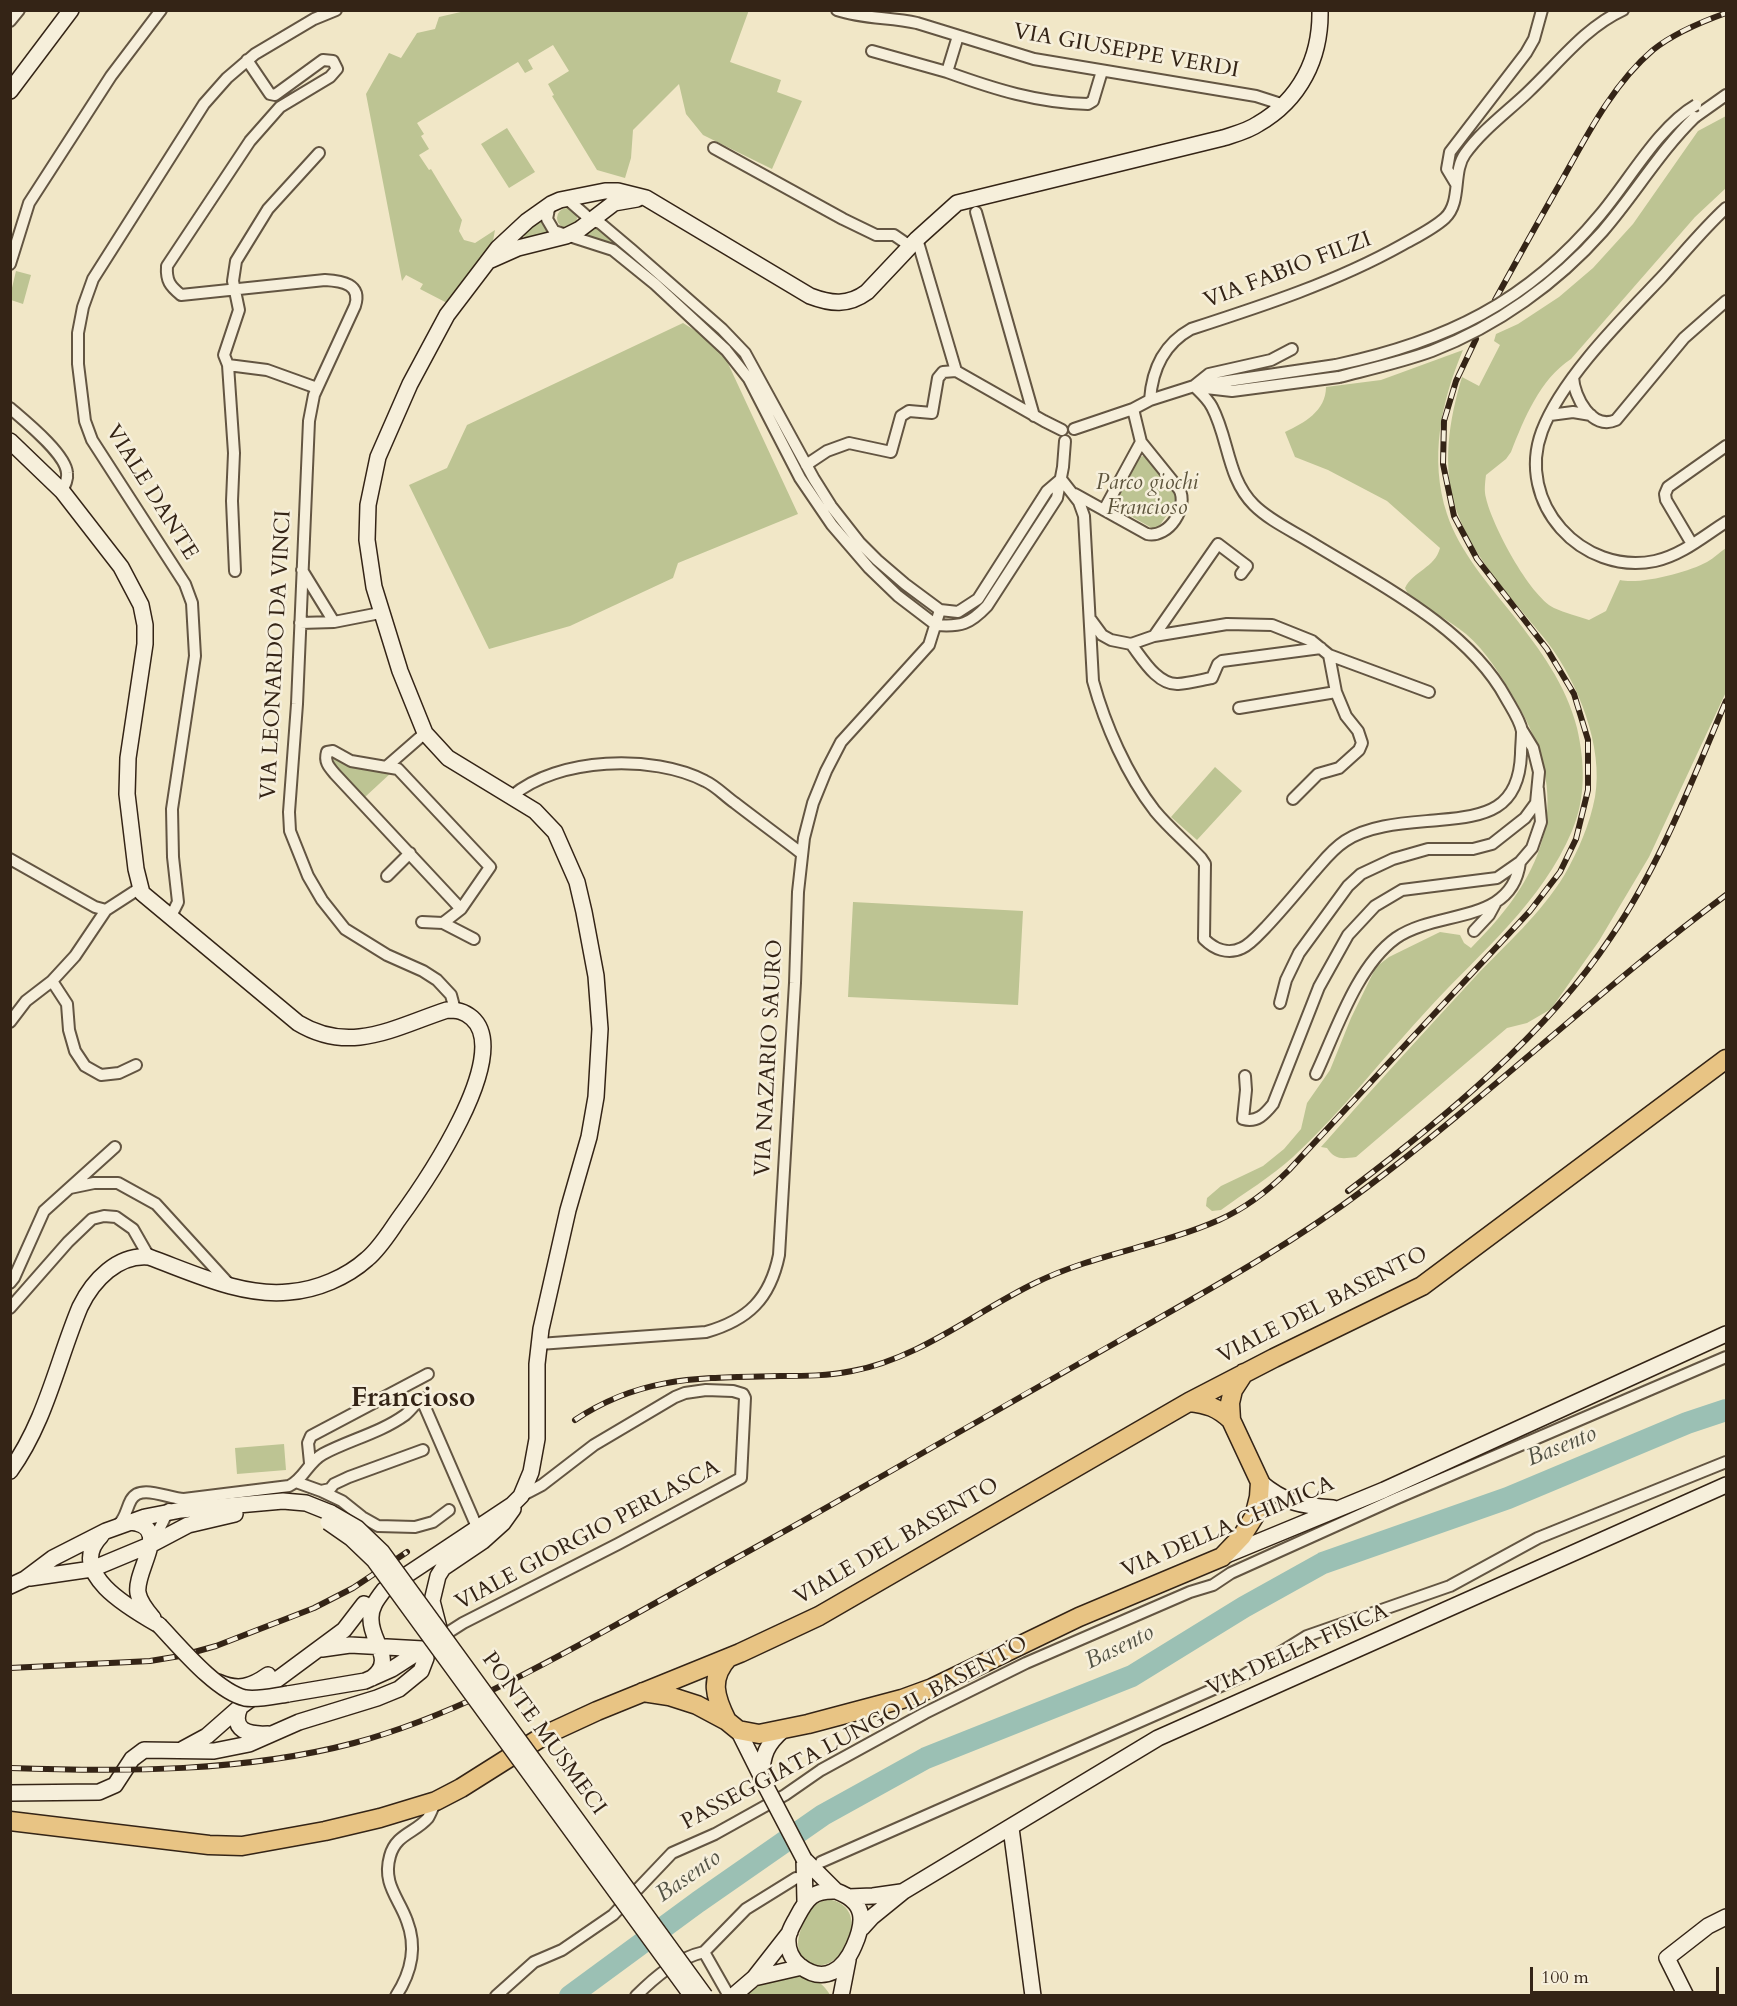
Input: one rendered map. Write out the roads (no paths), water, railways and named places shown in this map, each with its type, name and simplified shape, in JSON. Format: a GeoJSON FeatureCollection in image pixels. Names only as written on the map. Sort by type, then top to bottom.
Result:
{"type":"FeatureCollection","features":[{"type":"Feature","properties":{"kind":"main road","name":"VIALE DEL BASENTO"},"geometry":{"type":"LineString","coordinates":[[10,1821],[209,1845],[242,1846],[325,1831],[435,1801],[461,1788],[545,1735],[728,1658],[819,1616],[1188,1402],[1422,1286],[1726,1059]]}},
{"type":"Feature","properties":{"kind":"main road"},"geometry":{"type":"LineString","coordinates":[[1230,1420],[1233,1390],[1244,1373]]}},
{"type":"Feature","properties":{"kind":"main road"},"geometry":{"type":"LineString","coordinates":[[1188,1402],[1218,1408],[1230,1420],[1260,1482],[1254,1517],[1242,1536],[1222,1557]]}},
{"type":"Feature","properties":{"kind":"main road","name":"VIA DELLA CHIMICA"},"geometry":{"type":"LineString","coordinates":[[643,1692],[681,1700],[733,1725],[759,1734],[783,1730],[902,1699],[932,1688],[1079,1617],[1222,1557]]}},
{"type":"Feature","properties":{"kind":"main road"},"geometry":{"type":"LineString","coordinates":[[728,1658],[719,1668],[716,1689],[717,1700],[733,1725]]}},
{"type":"Feature","properties":{"kind":"street"},"geometry":{"type":"LineString","coordinates":[[10,21],[19,10]]}},
{"type":"Feature","properties":{"kind":"street"},"geometry":{"type":"LineString","coordinates":[[10,91],[71,10]]}},
{"type":"Feature","properties":{"kind":"street"},"geometry":{"type":"LineString","coordinates":[[10,264],[29,203],[111,76],[161,10]]}},
{"type":"Feature","properties":{"kind":"street","name":"VIALE DANTE"},"geometry":{"type":"LineString","coordinates":[[171,916],[178,902],[173,858],[172,809],[195,656],[192,603],[185,584],[92,440],[82,405],[78,333],[83,307],[93,279],[204,104],[247,60],[314,19],[336,10]]}},
{"type":"Feature","properties":{"kind":"street","name":"VIA GIUSEPPE VERDI"},"geometry":{"type":"LineString","coordinates":[[837,10],[857,17],[892,15],[1034,59],[1256,96],[1284,105]]}},
{"type":"Feature","properties":{"kind":"street"},"geometry":{"type":"LineString","coordinates":[[1456,184],[1447,169],[1450,152],[1526,53],[1534,39],[1542,10]]}},
{"type":"Feature","properties":{"kind":"street","name":"VIA FABIO FILZI"},"geometry":{"type":"LineString","coordinates":[[1150,400],[1151,386],[1162,355],[1180,335],[1191,329],[1307,289],[1381,257],[1444,219],[1452,205],[1458,171],[1464,155],[1475,142],[1590,30],[1623,10]]}},
{"type":"Feature","properties":{"kind":"street"},"geometry":{"type":"LineString","coordinates":[[446,1629],[432,1601],[438,1576],[443,1568],[483,1541],[503,1523],[521,1496],[529,1478],[537,1439],[538,1344],[568,1210],[593,1117],[598,1077],[599,1012],[589,935],[577,882],[555,832],[548,823],[512,796],[463,769],[448,758],[425,733],[380,613],[369,562],[367,540],[368,505],[374,470],[392,424],[447,315],[506,240],[550,204],[611,191],[646,198],[810,296],[836,304],[859,298],[913,242],[957,203],[1223,138],[1256,126],[1284,105],[1308,71],[1321,33],[1320,11]]}},
{"type":"Feature","properties":{"kind":"street"},"geometry":{"type":"LineString","coordinates":[[947,72],[958,36]]}},
{"type":"Feature","properties":{"kind":"street"},"geometry":{"type":"LineString","coordinates":[[873,51],[1029,98],[1088,104],[1093,101],[1102,71]]}},
{"type":"Feature","properties":{"kind":"street"},"geometry":{"type":"LineString","coordinates":[[235,289],[182,295],[170,286],[166,277],[167,266],[250,141],[280,107],[330,77],[337,69],[333,61],[323,60],[275,95],[270,94],[247,60]]}},
{"type":"Feature","properties":{"kind":"street"},"geometry":{"type":"LineString","coordinates":[[1062,430],[1068,427],[1074,429],[1133,410],[1150,400],[1194,386],[1375,357],[1442,334],[1481,315],[1530,283],[1572,246],[1600,215],[1682,113],[1696,105],[1726,95]]}},
{"type":"Feature","properties":{"kind":"street"},"geometry":{"type":"LineString","coordinates":[[1194,386],[1232,391],[1339,377],[1396,363],[1432,351],[1477,331],[1532,296],[1558,275],[1602,231],[1679,133],[1695,117],[1726,95]]}},
{"type":"Feature","properties":{"kind":"street"},"geometry":{"type":"LineString","coordinates":[[714,148],[876,235],[894,235],[913,242]]}},
{"type":"Feature","properties":{"kind":"street"},"geometry":{"type":"LineString","coordinates":[[235,570],[232,501],[234,453],[228,364],[224,355],[239,310],[234,267],[261,219],[278,197],[320,153]]}},
{"type":"Feature","properties":{"kind":"street"},"geometry":{"type":"LineString","coordinates":[[489,261],[518,248],[566,236],[580,230],[614,203],[646,198]]}},
{"type":"Feature","properties":{"kind":"street"},"geometry":{"type":"LineString","coordinates":[[567,199],[632,250],[722,329],[745,353],[831,506],[860,543],[905,584],[940,610],[958,612],[978,599],[1047,491],[1061,479]]}},
{"type":"Feature","properties":{"kind":"street"},"geometry":{"type":"LineString","coordinates":[[550,204],[547,219],[554,231],[601,244],[625,258],[726,350],[749,379],[800,478],[832,525],[890,589],[936,625],[965,624],[976,618],[987,606],[1057,498],[1065,441]]}},
{"type":"Feature","properties":{"kind":"street"},"geometry":{"type":"LineString","coordinates":[[1726,208],[1615,327],[1573,377],[1550,415],[1538,443],[1536,470],[1537,483],[1546,509],[1557,526],[1581,548],[1604,558],[1630,563],[1662,559],[1692,544],[1726,522]]}},
{"type":"Feature","properties":{"kind":"street"},"geometry":{"type":"LineString","coordinates":[[976,212],[1034,416]]}},
{"type":"Feature","properties":{"kind":"street"},"geometry":{"type":"LineString","coordinates":[[913,242],[956,370]]}},
{"type":"Feature","properties":{"kind":"street","name":"VIA LEONARDO DA VINCI"},"geometry":{"type":"LineString","coordinates":[[235,289],[304,281],[342,281],[352,286],[356,295],[355,306],[317,388],[309,421],[297,704],[289,812],[290,831],[322,900],[345,929],[387,955],[437,980],[451,995],[455,1010]]}},
{"type":"Feature","properties":{"kind":"street"},"geometry":{"type":"LineString","coordinates":[[1550,415],[1573,412],[1593,416],[1606,422],[1616,420],[1684,338],[1726,301]]}},
{"type":"Feature","properties":{"kind":"street"},"geometry":{"type":"LineString","coordinates":[[1194,386],[1209,374],[1271,360],[1292,349]]}},
{"type":"Feature","properties":{"kind":"street"},"geometry":{"type":"LineString","coordinates":[[228,364],[267,370],[317,388]]}},
{"type":"Feature","properties":{"kind":"street"},"geometry":{"type":"LineString","coordinates":[[806,465],[827,451],[849,443],[891,452],[902,416],[909,411],[932,413],[938,378],[943,372],[956,370],[1062,430]]}},
{"type":"Feature","properties":{"kind":"street"},"geometry":{"type":"LineString","coordinates":[[1573,377],[1578,400],[1593,416]]}},
{"type":"Feature","properties":{"kind":"street"},"geometry":{"type":"LineString","coordinates":[[1194,386],[1207,398],[1214,409],[1235,476],[1254,504],[1272,519],[1386,588],[1450,631],[1474,653],[1496,679],[1533,748],[1539,772],[1536,803],[1525,818],[1492,844],[1473,849],[1428,849],[1393,859],[1361,874],[1322,918],[1299,953],[1286,980],[1280,1003]]}},
{"type":"Feature","properties":{"kind":"street"},"geometry":{"type":"LineString","coordinates":[[10,408],[46,441],[65,464],[68,475],[62,491]]}},
{"type":"Feature","properties":{"kind":"street"},"geometry":{"type":"LineString","coordinates":[[1072,492],[1148,534],[1163,533],[1169,528],[1183,504],[1179,489],[1141,442],[1133,410]]}},
{"type":"Feature","properties":{"kind":"street"},"geometry":{"type":"LineString","coordinates":[[1062,430],[1061,436],[1065,441],[1072,442],[1075,439],[1074,429]]}},
{"type":"Feature","properties":{"kind":"street"},"geometry":{"type":"LineString","coordinates":[[10,441],[62,491],[121,567],[137,594],[144,615],[145,644],[127,775],[129,816],[140,888],[148,898],[298,1023],[319,1033],[342,1038],[370,1036],[447,1010],[455,1010],[468,1014],[475,1020],[482,1035],[482,1056],[476,1085],[451,1138],[426,1183],[370,1257],[353,1270],[332,1281],[288,1293],[230,1286],[149,1257],[137,1256],[115,1266],[102,1276],[85,1296],[47,1402],[35,1430],[10,1471]]}},
{"type":"Feature","properties":{"kind":"street"},"geometry":{"type":"LineString","coordinates":[[1104,510],[1141,442]]}},
{"type":"Feature","properties":{"kind":"street"},"geometry":{"type":"LineString","coordinates":[[1692,544],[1666,500],[1665,494],[1668,487],[1726,446]]}},
{"type":"Feature","properties":{"kind":"street"},"geometry":{"type":"LineString","coordinates":[[1061,479],[1079,502],[1084,516],[1094,681],[1108,725],[1134,777],[1156,811],[1205,864],[1204,939],[1214,947],[1225,951],[1237,950],[1247,945],[1276,917],[1331,852],[1355,836],[1380,828],[1413,822],[1475,816],[1498,807],[1510,795],[1518,780],[1522,730]]}},
{"type":"Feature","properties":{"kind":"street"},"geometry":{"type":"LineString","coordinates":[[1154,636],[1218,544],[1247,566],[1241,574]]}},
{"type":"Feature","properties":{"kind":"street"},"geometry":{"type":"LineString","coordinates":[[302,570],[334,622]]}},
{"type":"Feature","properties":{"kind":"street","name":"VIA NAZARIO SAURO"},"geometry":{"type":"LineString","coordinates":[[538,1344],[706,1332],[738,1319],[759,1302],[771,1280],[779,1255],[801,853],[813,803],[841,742],[929,645],[940,610]]}},
{"type":"Feature","properties":{"kind":"street"},"geometry":{"type":"LineString","coordinates":[[300,623],[334,622],[380,613]]}},
{"type":"Feature","properties":{"kind":"street"},"geometry":{"type":"LineString","coordinates":[[1090,620],[1102,635],[1111,640],[1131,644],[1154,636],[1227,624],[1272,625],[1312,640],[1325,652],[1429,692]]}},
{"type":"Feature","properties":{"kind":"street"},"geometry":{"type":"LineString","coordinates":[[1131,644],[1159,677],[1177,684],[1212,678],[1218,664],[1222,661],[1325,652]]}},
{"type":"Feature","properties":{"kind":"street"},"geometry":{"type":"LineString","coordinates":[[1293,799],[1318,774],[1339,768],[1361,747],[1361,735],[1346,716],[1336,692],[1325,652]]}},
{"type":"Feature","properties":{"kind":"street"},"geometry":{"type":"LineString","coordinates":[[1239,708],[1336,692]]}},
{"type":"Feature","properties":{"kind":"street"},"geometry":{"type":"LineString","coordinates":[[386,767],[425,733]]}},
{"type":"Feature","properties":{"kind":"street"},"geometry":{"type":"LineString","coordinates":[[442,923],[461,909],[490,867],[398,769],[351,761],[333,751],[327,753],[327,763],[335,774],[461,909]]}},
{"type":"Feature","properties":{"kind":"street"},"geometry":{"type":"LineString","coordinates":[[512,796],[526,785],[566,769],[599,765],[654,765],[683,771],[707,782],[801,853]]}},
{"type":"Feature","properties":{"kind":"street"},"geometry":{"type":"LineString","coordinates":[[1245,1076],[1243,1119],[1253,1120],[1264,1115],[1273,1104],[1320,987],[1348,934],[1375,906],[1402,890],[1497,878],[1520,862],[1532,848],[1541,822],[1538,789]]}},
{"type":"Feature","properties":{"kind":"street"},"geometry":{"type":"LineString","coordinates":[[387,876],[410,853]]}},
{"type":"Feature","properties":{"kind":"street"},"geometry":{"type":"LineString","coordinates":[[10,859],[95,907],[106,910]]}},
{"type":"Feature","properties":{"kind":"street"},"geometry":{"type":"LineString","coordinates":[[1474,931],[1506,894],[1518,874],[1520,862]]}},
{"type":"Feature","properties":{"kind":"street"},"geometry":{"type":"LineString","coordinates":[[10,1022],[26,1001],[52,981],[75,956],[106,910],[140,888]]}},
{"type":"Feature","properties":{"kind":"street"},"geometry":{"type":"LineString","coordinates":[[1316,1074],[1366,968],[1376,955],[1397,937],[1423,924],[1477,911],[1495,904]]}},
{"type":"Feature","properties":{"kind":"street"},"geometry":{"type":"LineString","coordinates":[[422,922],[442,923],[474,939]]}},
{"type":"Feature","properties":{"kind":"street"},"geometry":{"type":"LineString","coordinates":[[52,981],[67,1004],[69,1030],[75,1051],[85,1066],[101,1075],[119,1072],[136,1065]]}},
{"type":"Feature","properties":{"kind":"street"},"geometry":{"type":"LineString","coordinates":[[10,1282],[14,1278],[44,1211],[116,1147]]}},
{"type":"Feature","properties":{"kind":"street"},"geometry":{"type":"LineString","coordinates":[[70,1188],[94,1183],[118,1183],[156,1204],[230,1286]]}},
{"type":"Feature","properties":{"kind":"street"},"geometry":{"type":"LineString","coordinates":[[10,1308],[68,1242],[92,1219],[104,1216],[117,1217],[133,1229],[149,1257]]}},
{"type":"Feature","properties":{"kind":"street","name":"VIA DELLA CHIMICA"},"geometry":{"type":"LineString","coordinates":[[1222,1557],[1384,1490],[1726,1334]]}},
{"type":"Feature","properties":{"kind":"street","name":"PASSEGGIATA LUNGO IL BASENTO"},"geometry":{"type":"LineString","coordinates":[[496,1995],[534,1962],[562,1950],[612,1915],[672,1853],[740,1820],[785,1795],[821,1770],[926,1713],[1026,1663],[1169,1601],[1213,1585],[1231,1573],[1395,1499],[1726,1357]]}},
{"type":"Feature","properties":{"kind":"street"},"geometry":{"type":"LineString","coordinates":[[310,1463],[308,1443],[311,1436],[428,1374]]}},
{"type":"Feature","properties":{"kind":"street","name":"VIALE GIORGIO PERLASCA"},"geometry":{"type":"LineString","coordinates":[[423,1649],[446,1629],[618,1545],[741,1478],[745,1398],[743,1394],[733,1390],[706,1390],[675,1397],[594,1445],[542,1485],[521,1496]]}},
{"type":"Feature","properties":{"kind":"street"},"geometry":{"type":"LineString","coordinates":[[159,1625],[126,1604],[97,1578],[89,1562],[91,1551],[97,1540],[117,1526],[125,1517],[131,1499],[139,1493],[151,1492],[184,1499],[275,1489],[296,1482],[310,1463],[322,1454],[374,1432],[406,1414],[421,1398],[477,1527]]}},
{"type":"Feature","properties":{"kind":"street"},"geometry":{"type":"LineString","coordinates":[[321,1491],[330,1489],[334,1484],[349,1477],[423,1450]]}},
{"type":"Feature","properties":{"kind":"street"},"geometry":{"type":"LineString","coordinates":[[821,1862],[1241,1677],[1307,1635],[1450,1586],[1538,1538],[1726,1462]]}},
{"type":"Feature","properties":{"kind":"street"},"geometry":{"type":"LineString","coordinates":[[296,1482],[342,1501],[378,1526],[415,1527],[432,1522],[449,1510]]}},
{"type":"Feature","properties":{"kind":"street"},"geometry":{"type":"LineString","coordinates":[[1260,1482],[1275,1494],[1293,1503],[1339,1508]]}},
{"type":"Feature","properties":{"kind":"street","name":"VIA DELLA FISICA"},"geometry":{"type":"LineString","coordinates":[[904,1891],[1158,1738],[1726,1485]]}},
{"type":"Feature","properties":{"kind":"street"},"geometry":{"type":"LineString","coordinates":[[213,1679],[234,1687],[253,1685],[364,1604],[512,1505],[521,1496]]}},
{"type":"Feature","properties":{"kind":"street"},"geometry":{"type":"LineString","coordinates":[[184,1499],[174,1503],[167,1512],[139,1579],[138,1593],[144,1606],[159,1625],[213,1679],[231,1692],[256,1699],[358,1683],[392,1669],[423,1649]]}},
{"type":"Feature","properties":{"kind":"street"},"geometry":{"type":"LineString","coordinates":[[18,1582],[53,1558],[117,1526],[167,1512],[283,1501],[306,1503],[322,1508],[329,1517]]}},
{"type":"Feature","properties":{"kind":"street"},"geometry":{"type":"LineString","coordinates":[[18,1582],[49,1574],[92,1569],[152,1544],[188,1525],[236,1514],[289,1510],[329,1517]]}},
{"type":"Feature","properties":{"kind":"street","name":"PONTE MUSMECI"},"geometry":{"type":"LineString","coordinates":[[329,1517],[357,1528],[382,1552],[446,1629],[705,1995]]}},
{"type":"Feature","properties":{"kind":"street","name":"PONTE MUSMECI"},"geometry":{"type":"LineString","coordinates":[[329,1517],[374,1560],[692,1995]]}},
{"type":"Feature","properties":{"kind":"street"},"geometry":{"type":"LineString","coordinates":[[117,1526],[141,1524],[151,1535],[152,1544]]}},
{"type":"Feature","properties":{"kind":"street"},"geometry":{"type":"LineString","coordinates":[[374,1677],[382,1662],[380,1647],[373,1631],[372,1610],[384,1590]]}},
{"type":"Feature","properties":{"kind":"street"},"geometry":{"type":"LineString","coordinates":[[182,1749],[207,1736],[240,1707],[351,1624],[364,1604]]}},
{"type":"Feature","properties":{"kind":"street"},"geometry":{"type":"LineString","coordinates":[[373,1631],[384,1643],[398,1647]]}},
{"type":"Feature","properties":{"kind":"street"},"geometry":{"type":"LineString","coordinates":[[314,1652],[338,1645],[423,1649]]}},
{"type":"Feature","properties":{"kind":"street"},"geometry":{"type":"LineString","coordinates":[[357,1645],[367,1649],[373,1656],[378,1667],[374,1677]]}},
{"type":"Feature","properties":{"kind":"street"},"geometry":{"type":"LineString","coordinates":[[10,1793],[99,1792],[115,1785],[132,1759],[140,1752],[151,1749],[214,1751],[249,1744],[299,1722],[378,1698],[399,1689],[421,1671],[426,1658],[423,1649]]}},
{"type":"Feature","properties":{"kind":"street"},"geometry":{"type":"LineString","coordinates":[[240,1707],[237,1717],[243,1730],[252,1734],[269,1734]]}},
{"type":"Feature","properties":{"kind":"street"},"geometry":{"type":"LineString","coordinates":[[733,1725],[804,1859],[861,1914],[862,1928]]}},
{"type":"Feature","properties":{"kind":"street"},"geometry":{"type":"LineString","coordinates":[[761,1777],[762,1758],[770,1742],[783,1730]]}},
{"type":"Feature","properties":{"kind":"street"},"geometry":{"type":"LineString","coordinates":[[396,1995],[410,1968],[412,1945],[407,1921],[388,1880],[390,1856],[400,1837],[420,1825],[429,1816],[435,1801]]}},
{"type":"Feature","properties":{"kind":"street"},"geometry":{"type":"LineString","coordinates":[[1011,1828],[1033,1995]]}},
{"type":"Feature","properties":{"kind":"street"},"geometry":{"type":"LineString","coordinates":[[704,1952],[731,1995],[754,1978],[790,1932],[805,1901],[804,1859]]}},
{"type":"Feature","properties":{"kind":"street"},"geometry":{"type":"LineString","coordinates":[[636,1995],[668,1968],[694,1954],[704,1952],[746,1909],[796,1878]]}},
{"type":"Feature","properties":{"kind":"street"},"geometry":{"type":"LineString","coordinates":[[805,1901],[822,1892],[873,1896],[904,1891]]}},
{"type":"Feature","properties":{"kind":"street"},"geometry":{"type":"LineString","coordinates":[[841,1995],[848,1960],[862,1928],[904,1891]]}},
{"type":"Feature","properties":{"kind":"street"},"geometry":{"type":"LineString","coordinates":[[1686,1995],[1667,1958],[1708,1926],[1726,1917]]}},
{"type":"Feature","properties":{"kind":"street"},"geometry":{"type":"LineString","coordinates":[[790,1932],[790,1952],[808,1970],[825,1980],[834,1995]]}},
{"type":"Feature","properties":{"kind":"street"},"geometry":{"type":"LineString","coordinates":[[754,1978],[808,1970],[822,1974],[836,1971],[848,1960]]}},
{"type":"Feature","properties":{"kind":"waterway","name":"Basento"},"geometry":{"type":"LineString","coordinates":[[570,1996],[698,1902],[823,1815],[926,1758],[1132,1676],[1244,1607],[1323,1563],[1508,1498],[1687,1423],[1726,1410]]}},
{"type":"Feature","properties":{"kind":"railway"},"geometry":{"type":"LineString","coordinates":[[1495,300],[1591,128],[1625,78],[1653,50],[1670,38],[1726,13]]}},
{"type":"Feature","properties":{"kind":"railway"},"geometry":{"type":"LineString","coordinates":[[575,1420],[624,1394],[674,1382],[725,1377],[825,1375],[877,1365],[924,1346],[1013,1295],[1057,1273],[1174,1237],[1239,1210],[1257,1198],[1289,1170],[1530,911],[1560,872],[1576,839],[1588,790],[1588,740],[1574,694],[1547,649],[1477,559],[1454,516],[1443,464],[1444,421],[1456,381],[1476,339]]}},
{"type":"Feature","properties":{"kind":"railway"},"geometry":{"type":"LineString","coordinates":[[1348,1191],[1455,1106],[1490,1074],[1524,1042],[1585,973],[1611,937],[1645,881],[1688,792],[1726,701]]}},
{"type":"Feature","properties":{"kind":"railway"},"geometry":{"type":"LineString","coordinates":[[10,1768],[96,1770],[184,1768],[270,1760],[312,1753],[354,1743],[427,1719],[531,1671],[891,1471],[1280,1247],[1366,1188],[1412,1152],[1680,930],[1726,895]]}},
{"type":"Feature","properties":{"kind":"railway"},"geometry":{"type":"LineString","coordinates":[[10,1668],[150,1661],[216,1646],[314,1608],[353,1588],[407,1552]]}},
{"type":"Feature","properties":{"kind":"district","name":"Francioso"},"geometry":{"type":"Point","coordinates":[413,1400]}},
{"type":"Feature","properties":{"kind":"park label","name":"Parco giochi Francioso"},"geometry":{"type":"Point","coordinates":[1147,496]}}]}
